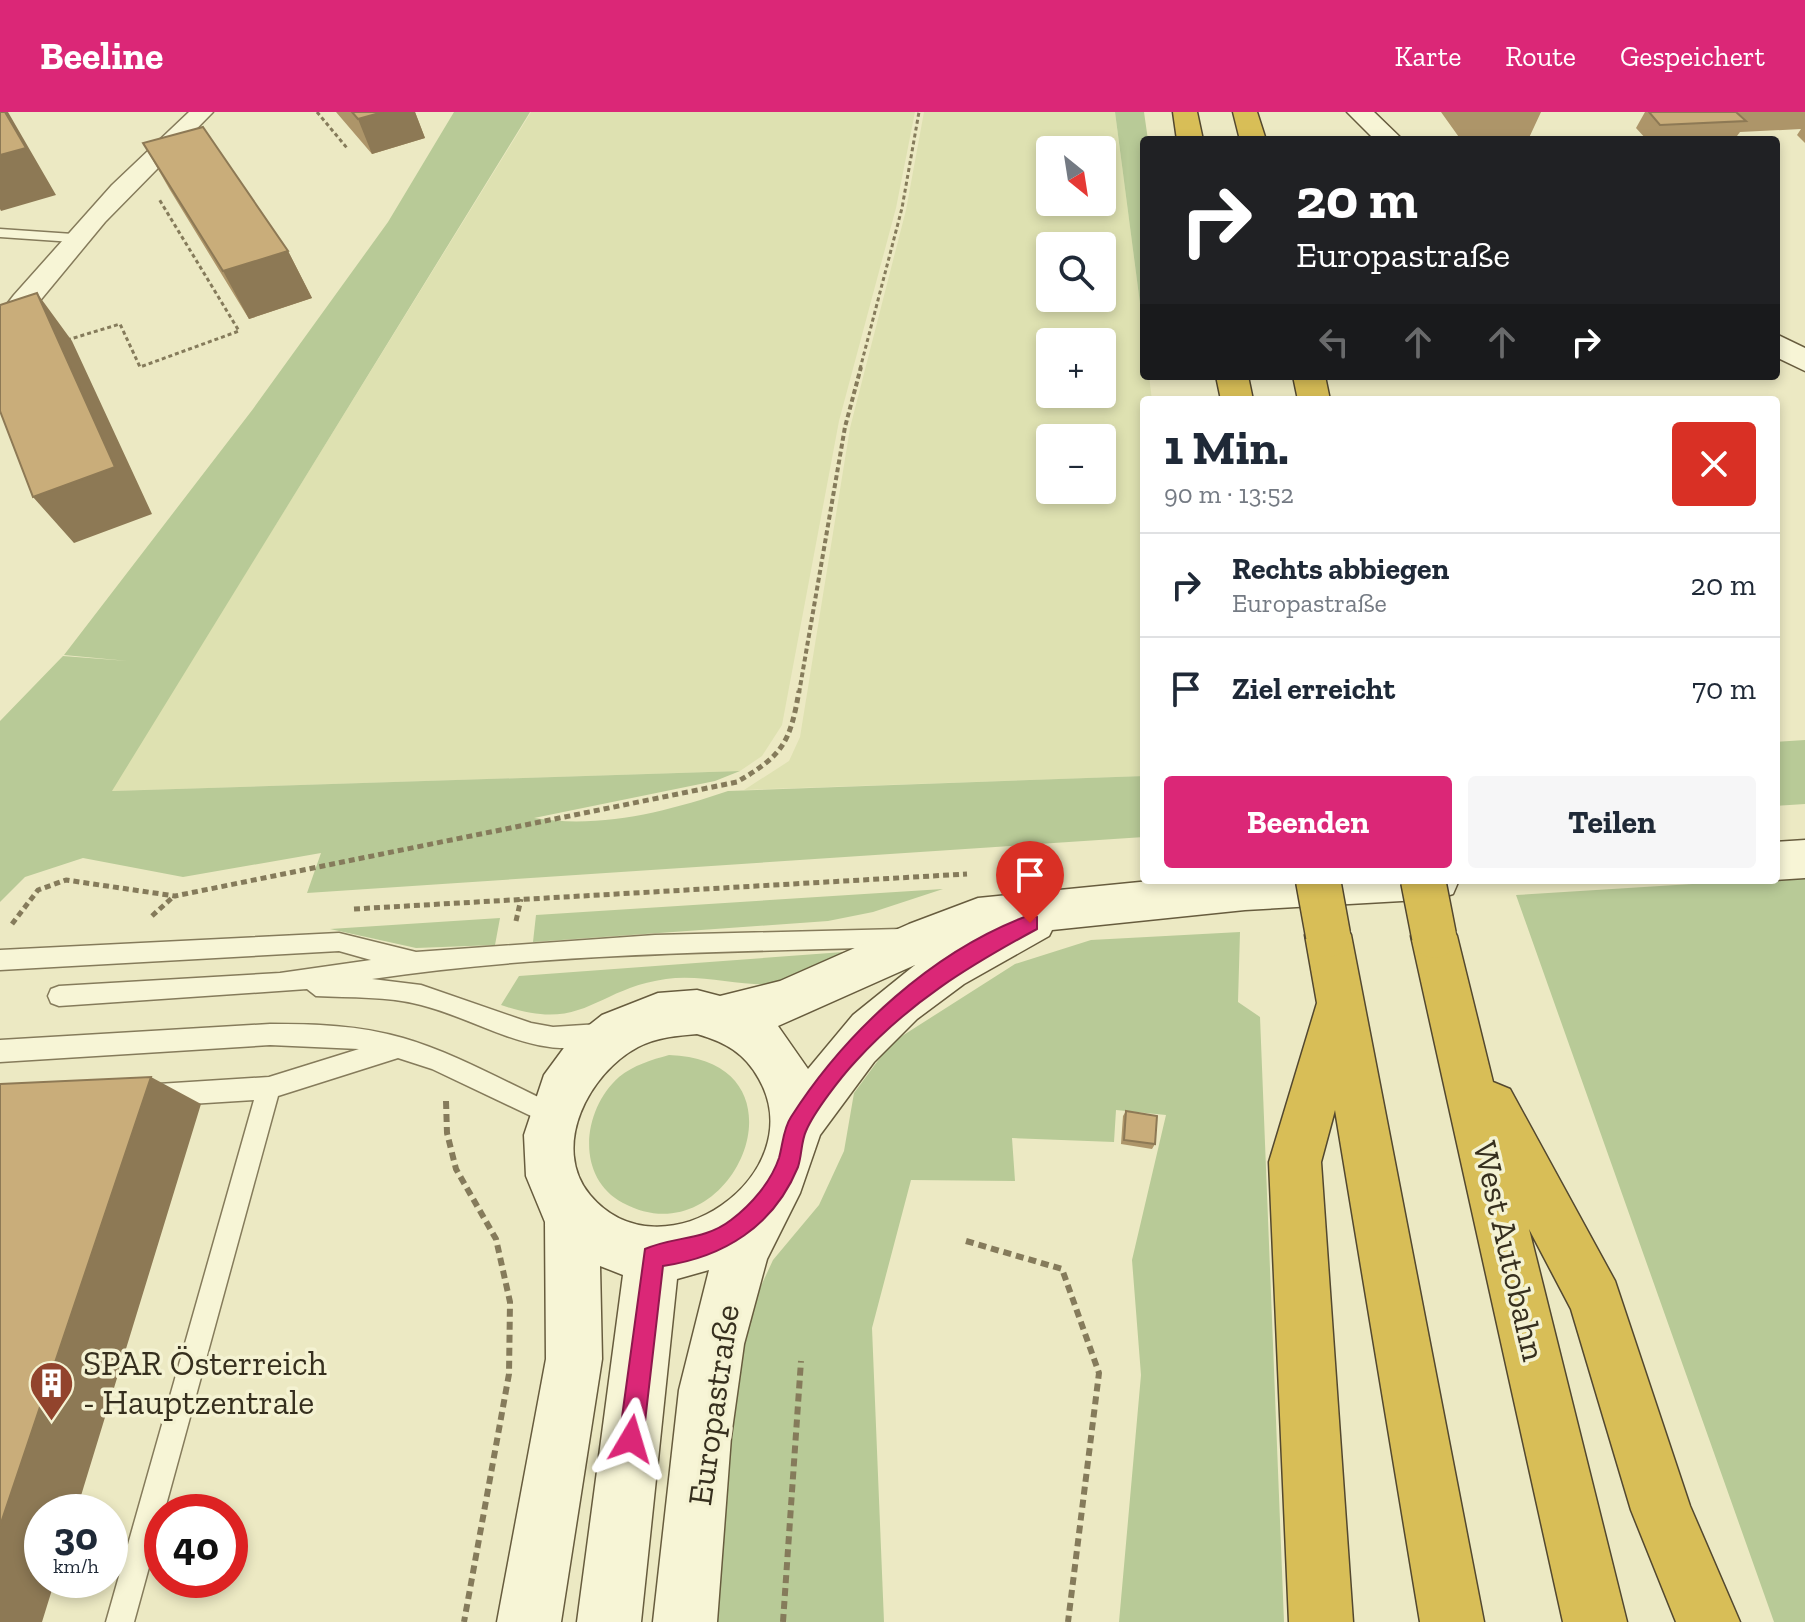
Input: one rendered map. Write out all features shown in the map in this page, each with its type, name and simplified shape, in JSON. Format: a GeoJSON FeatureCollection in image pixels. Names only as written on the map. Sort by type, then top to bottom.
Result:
{"type":"FeatureCollection","features":[{"type":"Feature","properties":{"kind":"highway"},"geometry":{"type":"LineString","coordinates":[[1185,112],[1189,136]]}},
{"type":"Feature","properties":{"kind":"highway"},"geometry":{"type":"LineString","coordinates":[[1245,112],[1252,136]]}},
{"type":"Feature","properties":{"kind":"highway"},"geometry":{"type":"LineString","coordinates":[[1319,884],[1452,1622]]}},
{"type":"Feature","properties":{"kind":"highway","name":"West Autobahn"},"geometry":{"type":"LineString","coordinates":[[1424,884],[1595,1622]]}},
{"type":"Feature","properties":{"kind":"highway"},"geometry":{"type":"LineString","coordinates":[[1321,1622],[1295,1162],[1340,997]]}},
{"type":"Feature","properties":{"kind":"highway"},"geometry":{"type":"LineString","coordinates":[[1465,1057],[1596,1300],[1661,1510],[1708,1622]]}},
{"type":"Feature","properties":{"kind":"street"},"geometry":{"type":"LineString","coordinates":[[0,331],[73,238],[139,168],[202,112]]}},
{"type":"Feature","properties":{"kind":"street"},"geometry":{"type":"LineString","coordinates":[[1359,112],[1386,136]]}},
{"type":"Feature","properties":{"kind":"street"},"geometry":{"type":"LineString","coordinates":[[1780,346],[1805,362]]}},
{"type":"Feature","properties":{"kind":"street"},"geometry":{"type":"LineString","coordinates":[[1780,861],[1805,859]]}},
{"type":"Feature","properties":{"kind":"street","name":"Europastraße"},"geometry":{"type":"LineString","coordinates":[[723,1017],[785,1002],[925,938],[978,918],[1245,891],[1367,884]]}},
{"type":"Feature","properties":{"kind":"street","name":"Europastraße"},"geometry":{"type":"LineString","coordinates":[[796,1127],[846,1057],[899,1004],[956,964],[1055,910]]}},
{"type":"Feature","properties":{"kind":"street","name":"Europastraße"},"geometry":{"type":"LineString","coordinates":[[685,1622],[708,1399],[723,1308],[742,1253],[789,1163],[796,1127],[793,1090],[778,1058],[754,1033],[723,1017],[690,1011],[656,1015],[622,1028],[578,1064],[563,1088],[552,1115],[548,1151],[554,1187],[572,1219],[608,1245],[653,1256],[698,1250],[738,1229],[771,1197]]}},
{"type":"Feature","properties":{"kind":"street","name":"Europastraße"},"geometry":{"type":"LineString","coordinates":[[529,1622],[574,1359],[572,1219]]}},
{"type":"Feature","properties":{"kind":"street"},"geometry":{"type":"LineString","coordinates":[[609,1622],[653,1256]]}},
{"type":"Feature","properties":{"kind":"lane"},"geometry":{"type":"LineString","coordinates":[[0,233],[73,238]]}},
{"type":"Feature","properties":{"kind":"lane"},"geometry":{"type":"LineString","coordinates":[[59,996],[280,983],[416,962],[655,944],[925,938]]}},
{"type":"Feature","properties":{"kind":"lane"},"geometry":{"type":"LineString","coordinates":[[0,960],[339,942],[416,962]]}},
{"type":"Feature","properties":{"kind":"lane"},"geometry":{"type":"LineString","coordinates":[[280,983],[419,994],[481,1013],[541,1039],[586,1038],[622,1028]]}},
{"type":"Feature","properties":{"kind":"lane"},"geometry":{"type":"LineString","coordinates":[[0,1051],[276,1034],[339,1034],[400,1047],[449,1063],[490,1088],[552,1115]]}},
{"type":"Feature","properties":{"kind":"lane"},"geometry":{"type":"LineString","coordinates":[[142,1096],[269,1088],[400,1047]]}},
{"type":"Feature","properties":{"kind":"lane"},"geometry":{"type":"LineString","coordinates":[[120,1622],[269,1088]]}},
{"type":"Feature","properties":{"kind":"path"},"geometry":{"type":"LineString","coordinates":[[317,112],[347,148]]}},
{"type":"Feature","properties":{"kind":"path"},"geometry":{"type":"LineString","coordinates":[[24,929],[9,930],[22,905],[46,886],[68,878],[93,879],[138,893],[175,896],[737,782],[771,762],[793,726],[845,427],[902,208],[919,112]]}},
{"type":"Feature","properties":{"kind":"path"},"geometry":{"type":"LineString","coordinates":[[60,342],[120,324],[140,367],[239,331],[139,168]]}},
{"type":"Feature","properties":{"kind":"path"},"geometry":{"type":"LineString","coordinates":[[339,910],[973,874]]}},
{"type":"Feature","properties":{"kind":"path"},"geometry":{"type":"LineString","coordinates":[[161,921],[146,921],[175,896]]}},
{"type":"Feature","properties":{"kind":"path"},"geometry":{"type":"LineString","coordinates":[[510,957],[521,899]]}},
{"type":"Feature","properties":{"kind":"path"},"geometry":{"type":"LineString","coordinates":[[449,1063],[447,1133],[456,1169],[496,1239],[510,1302],[509,1374],[464,1622]]}},
{"type":"Feature","properties":{"kind":"path"},"geometry":{"type":"LineString","coordinates":[[966,1241],[1062,1269],[1099,1373],[1068,1622]]}},
{"type":"Feature","properties":{"kind":"path"},"geometry":{"type":"LineString","coordinates":[[783,1622],[801,1361]]}},
{"type":"Feature","properties":{"kind":"green space"},"geometry":{"type":"Polygon","coordinates":[[[454,112],[530,112],[112,791],[740,771],[715,781],[534,818],[583,821],[657,812],[728,791],[1140,776],[1140,837],[307,893],[321,853],[183,877],[83,858],[25,877],[0,902],[0,721],[63,656],[128,661],[64,655],[253,409],[388,222],[454,112]]]}},
{"type":"Feature","properties":{"kind":"green space"},"geometry":{"type":"Polygon","coordinates":[[[531,112],[915,112],[896,208],[839,421],[782,725],[762,756],[740,771],[111,791],[531,112]]]}},
{"type":"Feature","properties":{"kind":"green space"},"geometry":{"type":"Polygon","coordinates":[[[924,112],[1115,112],[1140,303],[1140,380],[1150,380],[1152,396],[1140,396],[1140,776],[744,790],[789,761],[800,737],[850,428],[906,210],[924,112]]]}},
{"type":"Feature","properties":{"kind":"green space"},"geometry":{"type":"Polygon","coordinates":[[[1115,112],[1144,112],[1147,136],[1140,136],[1140,303],[1115,112]]]}},
{"type":"Feature","properties":{"kind":"green space"},"geometry":{"type":"Polygon","coordinates":[[[1805,740],[1805,804],[1780,806],[1780,742],[1805,740]]]}},
{"type":"Feature","properties":{"kind":"green space"},"geometry":{"type":"Polygon","coordinates":[[[1805,877],[1805,1622],[1774,1622],[1516,895],[1693,884],[1780,884],[1780,879],[1805,877]]]}},
{"type":"Feature","properties":{"kind":"green space"},"geometry":{"type":"Polygon","coordinates":[[[943,889],[873,912],[828,921],[533,942],[536,915],[943,889]]]}},
{"type":"Feature","properties":{"kind":"green space"},"geometry":{"type":"Polygon","coordinates":[[[500,918],[495,945],[416,948],[330,929],[500,918]]]}},
{"type":"Feature","properties":{"kind":"green space"},"geometry":{"type":"Polygon","coordinates":[[[1240,932],[1238,1002],[1260,1017],[1284,1622],[1119,1622],[1141,1375],[1132,1260],[1166,1115],[1116,1110],[1114,1142],[1012,1138],[1015,1181],[911,1180],[872,1328],[884,1622],[708,1622],[742,1327],[773,1260],[819,1205],[844,1151],[854,1093],[891,1043],[1015,964],[1091,940],[1240,932]]]}},
{"type":"Feature","properties":{"kind":"green space"},"geometry":{"type":"Polygon","coordinates":[[[857,951],[811,975],[780,984],[699,978],[666,979],[622,991],[588,1007],[552,1015],[529,1013],[501,1005],[519,976],[857,951]]]}},
{"type":"Feature","properties":{"kind":"green space"},"geometry":{"type":"Polygon","coordinates":[[[669,1055],[715,1065],[740,1089],[749,1120],[743,1153],[725,1183],[697,1205],[662,1214],[623,1203],[608,1191],[597,1177],[589,1143],[597,1107],[619,1077],[637,1066],[669,1055]]]}},
{"type":"Feature","properties":{"kind":"building"},"geometry":{"type":"Polygon","coordinates":[[[0,112],[5,112],[26,148],[0,155],[0,112]]]}},
{"type":"Feature","properties":{"kind":"building"},"geometry":{"type":"Polygon","coordinates":[[[352,112],[383,112],[358,119],[352,112]]]}},
{"type":"Feature","properties":{"kind":"building"},"geometry":{"type":"Polygon","coordinates":[[[1649,112],[1736,112],[1746,121],[1660,125],[1649,112]]]}},
{"type":"Feature","properties":{"kind":"building"},"geometry":{"type":"Polygon","coordinates":[[[203,127],[288,251],[223,271],[143,143],[203,127]]]}},
{"type":"Feature","properties":{"kind":"building"},"geometry":{"type":"Polygon","coordinates":[[[37,293],[115,467],[33,497],[0,411],[0,305],[37,293]]]}},
{"type":"Feature","properties":{"kind":"building"},"geometry":{"type":"Polygon","coordinates":[[[151,1077],[0,1526],[0,1084],[151,1077]]]}},
{"type":"Feature","properties":{"kind":"building"},"geometry":{"type":"Polygon","coordinates":[[[1126,1111],[1157,1116],[1155,1144],[1124,1140],[1126,1111]]]}},
{"type":"Feature","properties":{"kind":"place","name":"SPAR Österreich - Hauptzentrale"},"geometry":{"type":"Point","coordinates":[52,1422]}},
{"type":"Feature","properties":{"kind":"route"},"geometry":{"type":"LineString","coordinates":[[631,1439],[653,1256],[698,1250],[738,1229],[771,1197],[789,1163],[796,1127],[846,1057],[899,1004],[956,964],[1030,923]]}}]}
